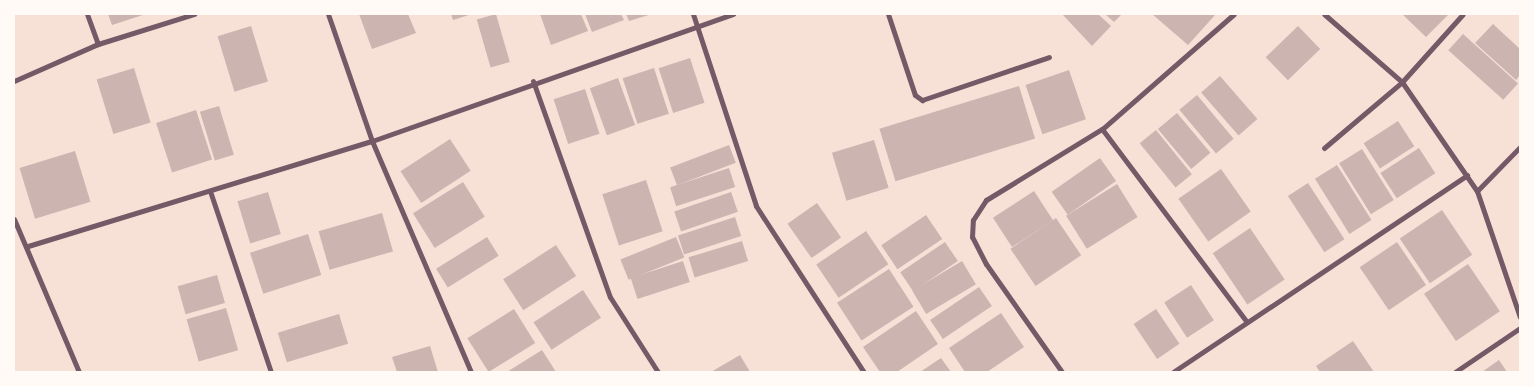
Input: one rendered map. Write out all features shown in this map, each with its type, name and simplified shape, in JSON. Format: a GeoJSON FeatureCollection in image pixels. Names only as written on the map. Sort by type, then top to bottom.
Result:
{"type":"FeatureCollection","features":[{"type":"Feature","properties":{"kind":"street"},"geometry":{"type":"LineString","coordinates":[[87,14],[98,44]]}},
{"type":"Feature","properties":{"kind":"street"},"geometry":{"type":"LineString","coordinates":[[14,81],[98,44],[194,14]]}},
{"type":"Feature","properties":{"kind":"street"},"geometry":{"type":"LineString","coordinates":[[328,14],[372,141],[471,372]]}},
{"type":"Feature","properties":{"kind":"street"},"geometry":{"type":"LineString","coordinates":[[693,14],[756,206],[864,372]]}},
{"type":"Feature","properties":{"kind":"street"},"geometry":{"type":"LineString","coordinates":[[28,246],[372,141],[533,81],[698,28],[733,14]]}},
{"type":"Feature","properties":{"kind":"street"},"geometry":{"type":"LineString","coordinates":[[888,14],[915,95],[922,100],[1049,57]]}},
{"type":"Feature","properties":{"kind":"street"},"geometry":{"type":"LineString","coordinates":[[1062,372],[986,264],[972,237],[973,220],[986,200],[1102,129],[1234,14]]}},
{"type":"Feature","properties":{"kind":"street"},"geometry":{"type":"LineString","coordinates":[[1324,14],[1402,82],[1478,191],[1520,318]]}},
{"type":"Feature","properties":{"kind":"street"},"geometry":{"type":"LineString","coordinates":[[1324,148],[1402,82],[1463,14]]}},
{"type":"Feature","properties":{"kind":"street"},"geometry":{"type":"LineString","coordinates":[[533,81],[610,297],[658,372]]}},
{"type":"Feature","properties":{"kind":"street"},"geometry":{"type":"LineString","coordinates":[[1102,129],[1247,322]]}},
{"type":"Feature","properties":{"kind":"street"},"geometry":{"type":"LineString","coordinates":[[1478,191],[1520,147]]}},
{"type":"Feature","properties":{"kind":"street"},"geometry":{"type":"LineString","coordinates":[[1173,372],[1467,176]]}},
{"type":"Feature","properties":{"kind":"street"},"geometry":{"type":"LineString","coordinates":[[210,191],[271,372]]}},
{"type":"Feature","properties":{"kind":"street"},"geometry":{"type":"LineString","coordinates":[[14,219],[28,246],[78,372]]}},
{"type":"Feature","properties":{"kind":"street"},"geometry":{"type":"LineString","coordinates":[[1455,372],[1520,328]]}},
{"type":"Feature","properties":{"kind":"building"},"geometry":{"type":"Polygon","coordinates":[[[108,14],[146,14],[112,25],[108,14]]]}},
{"type":"Feature","properties":{"kind":"building"},"geometry":{"type":"Polygon","coordinates":[[[359,14],[408,14],[416,33],[372,49],[359,14]]]}},
{"type":"Feature","properties":{"kind":"building"},"geometry":{"type":"Polygon","coordinates":[[[451,14],[472,14],[453,20],[451,14]]]}},
{"type":"Feature","properties":{"kind":"building"},"geometry":{"type":"Polygon","coordinates":[[[496,14],[510,62],[491,68],[477,20],[496,14]]]}},
{"type":"Feature","properties":{"kind":"building"},"geometry":{"type":"Polygon","coordinates":[[[540,14],[581,14],[588,31],[551,45],[540,14]]]}},
{"type":"Feature","properties":{"kind":"building"},"geometry":{"type":"Polygon","coordinates":[[[585,14],[621,14],[624,20],[592,32],[585,14]]]}},
{"type":"Feature","properties":{"kind":"building"},"geometry":{"type":"Polygon","coordinates":[[[626,14],[652,14],[629,21],[626,14]]]}},
{"type":"Feature","properties":{"kind":"building"},"geometry":{"type":"Polygon","coordinates":[[[1062,14],[1098,14],[1111,26],[1092,46],[1062,14]]]}},
{"type":"Feature","properties":{"kind":"building"},"geometry":{"type":"Polygon","coordinates":[[[1105,14],[1122,14],[1114,22],[1105,14]]]}},
{"type":"Feature","properties":{"kind":"building"},"geometry":{"type":"Polygon","coordinates":[[[1152,14],[1216,14],[1188,45],[1152,14]]]}},
{"type":"Feature","properties":{"kind":"building"},"geometry":{"type":"Polygon","coordinates":[[[1402,14],[1449,14],[1426,37],[1402,14]]]}},
{"type":"Feature","properties":{"kind":"building"},"geometry":{"type":"Polygon","coordinates":[[[1493,24],[1520,49],[1520,75],[1516,80],[1475,43],[1493,24]]]}},
{"type":"Feature","properties":{"kind":"building"},"geometry":{"type":"Polygon","coordinates":[[[251,26],[268,81],[234,92],[218,36],[251,26]]]}},
{"type":"Feature","properties":{"kind":"building"},"geometry":{"type":"Polygon","coordinates":[[[1298,26],[1320,49],[1288,80],[1266,57],[1298,26]]]}},
{"type":"Feature","properties":{"kind":"building"},"geometry":{"type":"Polygon","coordinates":[[[1463,34],[1518,84],[1503,100],[1448,50],[1463,34]]]}},
{"type":"Feature","properties":{"kind":"building"},"geometry":{"type":"Polygon","coordinates":[[[690,58],[705,103],[673,113],[659,68],[690,58]]]}},
{"type":"Feature","properties":{"kind":"building"},"geometry":{"type":"Polygon","coordinates":[[[134,68],[151,123],[113,134],[97,79],[134,68]]]}},
{"type":"Feature","properties":{"kind":"building"},"geometry":{"type":"Polygon","coordinates":[[[654,68],[669,114],[637,124],[623,78],[654,68]]]}},
{"type":"Feature","properties":{"kind":"building"},"geometry":{"type":"Polygon","coordinates":[[[1069,70],[1086,119],[1042,134],[1026,85],[1069,70]]]}},
{"type":"Feature","properties":{"kind":"building"},"geometry":{"type":"Polygon","coordinates":[[[1220,76],[1257,119],[1239,135],[1201,92],[1220,76]]]}},
{"type":"Feature","properties":{"kind":"building"},"geometry":{"type":"Polygon","coordinates":[[[618,78],[635,125],[607,135],[590,88],[618,78]]]}},
{"type":"Feature","properties":{"kind":"building"},"geometry":{"type":"Polygon","coordinates":[[[1019,86],[1035,139],[895,181],[879,129],[1019,86]]]}},
{"type":"Feature","properties":{"kind":"building"},"geometry":{"type":"Polygon","coordinates":[[[585,89],[600,134],[568,144],[554,99],[585,89]]]}},
{"type":"Feature","properties":{"kind":"building"},"geometry":{"type":"Polygon","coordinates":[[[1197,95],[1234,139],[1216,153],[1179,110],[1197,95]]]}},
{"type":"Feature","properties":{"kind":"building"},"geometry":{"type":"Polygon","coordinates":[[[219,106],[234,155],[215,161],[200,112],[219,106]]]}},
{"type":"Feature","properties":{"kind":"building"},"geometry":{"type":"Polygon","coordinates":[[[196,110],[212,159],[172,172],[156,123],[196,110]]]}},
{"type":"Feature","properties":{"kind":"building"},"geometry":{"type":"Polygon","coordinates":[[[1177,113],[1210,153],[1191,169],[1158,129],[1177,113]]]}},
{"type":"Feature","properties":{"kind":"building"},"geometry":{"type":"Polygon","coordinates":[[[1398,121],[1414,146],[1380,168],[1364,143],[1398,121]]]}},
{"type":"Feature","properties":{"kind":"building"},"geometry":{"type":"Polygon","coordinates":[[[1156,130],[1192,174],[1176,188],[1140,143],[1156,130]]]}},
{"type":"Feature","properties":{"kind":"building"},"geometry":{"type":"Polygon","coordinates":[[[450,139],[471,171],[421,203],[401,171],[450,139]]]}},
{"type":"Feature","properties":{"kind":"building"},"geometry":{"type":"Polygon","coordinates":[[[874,140],[889,188],[847,201],[832,153],[874,140]]]}},
{"type":"Feature","properties":{"kind":"building"},"geometry":{"type":"Polygon","coordinates":[[[729,145],[736,163],[677,185],[670,168],[729,145]]]}},
{"type":"Feature","properties":{"kind":"building"},"geometry":{"type":"Polygon","coordinates":[[[1419,148],[1435,173],[1397,198],[1380,173],[1419,148]]]}},
{"type":"Feature","properties":{"kind":"building"},"geometry":{"type":"Polygon","coordinates":[[[1362,149],[1394,200],[1371,214],[1339,163],[1362,149]]]}},
{"type":"Feature","properties":{"kind":"building"},"geometry":{"type":"Polygon","coordinates":[[[75,151],[90,202],[35,219],[20,168],[75,151]]]}},
{"type":"Feature","properties":{"kind":"building"},"geometry":{"type":"Polygon","coordinates":[[[1100,158],[1116,181],[1068,215],[1052,192],[1100,158]]]}},
{"type":"Feature","properties":{"kind":"building"},"geometry":{"type":"Polygon","coordinates":[[[1337,165],[1371,220],[1349,234],[1315,179],[1337,165]]]}},
{"type":"Feature","properties":{"kind":"building"},"geometry":{"type":"Polygon","coordinates":[[[729,168],[735,187],[676,206],[670,187],[729,168]]]}},
{"type":"Feature","properties":{"kind":"building"},"geometry":{"type":"Polygon","coordinates":[[[1221,169],[1251,212],[1208,241],[1178,199],[1221,169]]]}},
{"type":"Feature","properties":{"kind":"building"},"geometry":{"type":"Polygon","coordinates":[[[646,180],[663,231],[619,246],[602,194],[646,180]]]}},
{"type":"Feature","properties":{"kind":"building"},"geometry":{"type":"Polygon","coordinates":[[[463,182],[485,217],[435,248],[413,213],[463,182]]]}},
{"type":"Feature","properties":{"kind":"building"},"geometry":{"type":"Polygon","coordinates":[[[1308,183],[1344,239],[1324,252],[1288,196],[1308,183]]]}},
{"type":"Feature","properties":{"kind":"building"},"geometry":{"type":"Polygon","coordinates":[[[1117,184],[1138,217],[1087,249],[1066,216],[1117,184]]]}},
{"type":"Feature","properties":{"kind":"building"},"geometry":{"type":"Polygon","coordinates":[[[1034,191],[1053,220],[1012,247],[993,218],[1034,191]]]}},
{"type":"Feature","properties":{"kind":"building"},"geometry":{"type":"Polygon","coordinates":[[[268,192],[281,234],[250,243],[237,201],[268,192]]]}},
{"type":"Feature","properties":{"kind":"building"},"geometry":{"type":"Polygon","coordinates":[[[731,192],[738,212],[681,231],[674,212],[731,192]]]}},
{"type":"Feature","properties":{"kind":"building"},"geometry":{"type":"Polygon","coordinates":[[[817,203],[841,237],[812,258],[788,224],[817,203]]]}},
{"type":"Feature","properties":{"kind":"building"},"geometry":{"type":"Polygon","coordinates":[[[1442,210],[1472,255],[1430,283],[1400,239],[1442,210]]]}},
{"type":"Feature","properties":{"kind":"building"},"geometry":{"type":"Polygon","coordinates":[[[382,213],[393,251],[330,270],[319,231],[382,213]]]}},
{"type":"Feature","properties":{"kind":"building"},"geometry":{"type":"Polygon","coordinates":[[[926,215],[942,239],[897,269],[881,245],[926,215]]]}},
{"type":"Feature","properties":{"kind":"building"},"geometry":{"type":"Polygon","coordinates":[[[735,217],[741,236],[684,255],[678,236],[735,217]]]}},
{"type":"Feature","properties":{"kind":"building"},"geometry":{"type":"Polygon","coordinates":[[[1056,218],[1081,255],[1036,286],[1010,249],[1056,218]]]}},
{"type":"Feature","properties":{"kind":"building"},"geometry":{"type":"Polygon","coordinates":[[[1250,228],[1285,279],[1247,305],[1213,253],[1250,228]]]}},
{"type":"Feature","properties":{"kind":"building"},"geometry":{"type":"Polygon","coordinates":[[[866,231],[888,264],[839,298],[816,265],[866,231]]]}},
{"type":"Feature","properties":{"kind":"building"},"geometry":{"type":"Polygon","coordinates":[[[308,234],[321,275],[263,294],[250,253],[308,234]]]}},
{"type":"Feature","properties":{"kind":"building"},"geometry":{"type":"Polygon","coordinates":[[[487,237],[499,256],[448,287],[436,269],[487,237]]]}},
{"type":"Feature","properties":{"kind":"building"},"geometry":{"type":"Polygon","coordinates":[[[676,237],[684,257],[629,280],[620,259],[676,237]]]}},
{"type":"Feature","properties":{"kind":"building"},"geometry":{"type":"Polygon","coordinates":[[[742,241],[748,261],[695,277],[688,257],[742,241]]]}},
{"type":"Feature","properties":{"kind":"building"},"geometry":{"type":"Polygon","coordinates":[[[945,242],[958,261],[913,291],[900,272],[945,242]]]}},
{"type":"Feature","properties":{"kind":"building"},"geometry":{"type":"Polygon","coordinates":[[[1397,242],[1426,285],[1389,310],[1360,267],[1397,242]]]}},
{"type":"Feature","properties":{"kind":"building"},"geometry":{"type":"Polygon","coordinates":[[[556,245],[576,276],[523,310],[503,279],[556,245]]]}},
{"type":"Feature","properties":{"kind":"building"},"geometry":{"type":"Polygon","coordinates":[[[683,261],[690,282],[637,299],[631,278],[683,261]]]}},
{"type":"Feature","properties":{"kind":"building"},"geometry":{"type":"Polygon","coordinates":[[[962,261],[976,284],[926,314],[912,291],[962,261]]]}},
{"type":"Feature","properties":{"kind":"building"},"geometry":{"type":"Polygon","coordinates":[[[1468,264],[1500,311],[1456,341],[1424,294],[1468,264]]]}},
{"type":"Feature","properties":{"kind":"building"},"geometry":{"type":"Polygon","coordinates":[[[889,269],[914,307],[862,341],[837,303],[889,269]]]}},
{"type":"Feature","properties":{"kind":"building"},"geometry":{"type":"Polygon","coordinates":[[[217,275],[225,303],[186,314],[178,286],[217,275]]]}},
{"type":"Feature","properties":{"kind":"building"},"geometry":{"type":"Polygon","coordinates":[[[1191,285],[1214,320],[1187,338],[1164,302],[1191,285]]]}},
{"type":"Feature","properties":{"kind":"building"},"geometry":{"type":"Polygon","coordinates":[[[979,287],[992,306],[943,339],[930,320],[979,287]]]}},
{"type":"Feature","properties":{"kind":"building"},"geometry":{"type":"Polygon","coordinates":[[[583,290],[601,318],[551,350],[534,322],[583,290]]]}},
{"type":"Feature","properties":{"kind":"building"},"geometry":{"type":"Polygon","coordinates":[[[226,308],[238,350],[199,362],[187,319],[226,308]]]}},
{"type":"Feature","properties":{"kind":"building"},"geometry":{"type":"Polygon","coordinates":[[[514,309],[535,343],[489,372],[467,338],[514,309]]]}},
{"type":"Feature","properties":{"kind":"building"},"geometry":{"type":"Polygon","coordinates":[[[1156,309],[1179,344],[1157,359],[1134,324],[1156,309]]]}},
{"type":"Feature","properties":{"kind":"building"},"geometry":{"type":"Polygon","coordinates":[[[916,311],[938,344],[897,372],[880,372],[863,347],[916,311]]]}},
{"type":"Feature","properties":{"kind":"building"},"geometry":{"type":"Polygon","coordinates":[[[1001,313],[1024,347],[987,372],[965,372],[949,348],[1001,313]]]}},
{"type":"Feature","properties":{"kind":"building"},"geometry":{"type":"Polygon","coordinates":[[[339,314],[348,344],[287,362],[278,333],[339,314]]]}},
{"type":"Feature","properties":{"kind":"building"},"geometry":{"type":"Polygon","coordinates":[[[1353,341],[1374,372],[1320,372],[1316,366],[1353,341]]]}},
{"type":"Feature","properties":{"kind":"building"},"geometry":{"type":"Polygon","coordinates":[[[430,346],[438,372],[397,372],[392,357],[430,346]]]}},
{"type":"Feature","properties":{"kind":"building"},"geometry":{"type":"Polygon","coordinates":[[[542,350],[556,372],[507,372],[542,350]]]}},
{"type":"Feature","properties":{"kind":"building"},"geometry":{"type":"Polygon","coordinates":[[[740,355],[750,372],[711,372],[740,355]]]}},
{"type":"Feature","properties":{"kind":"building"},"geometry":{"type":"Polygon","coordinates":[[[941,358],[951,372],[920,372],[941,358]]]}},
{"type":"Feature","properties":{"kind":"building"},"geometry":{"type":"Polygon","coordinates":[[[1499,360],[1507,372],[1482,372],[1499,360]]]}}]}
